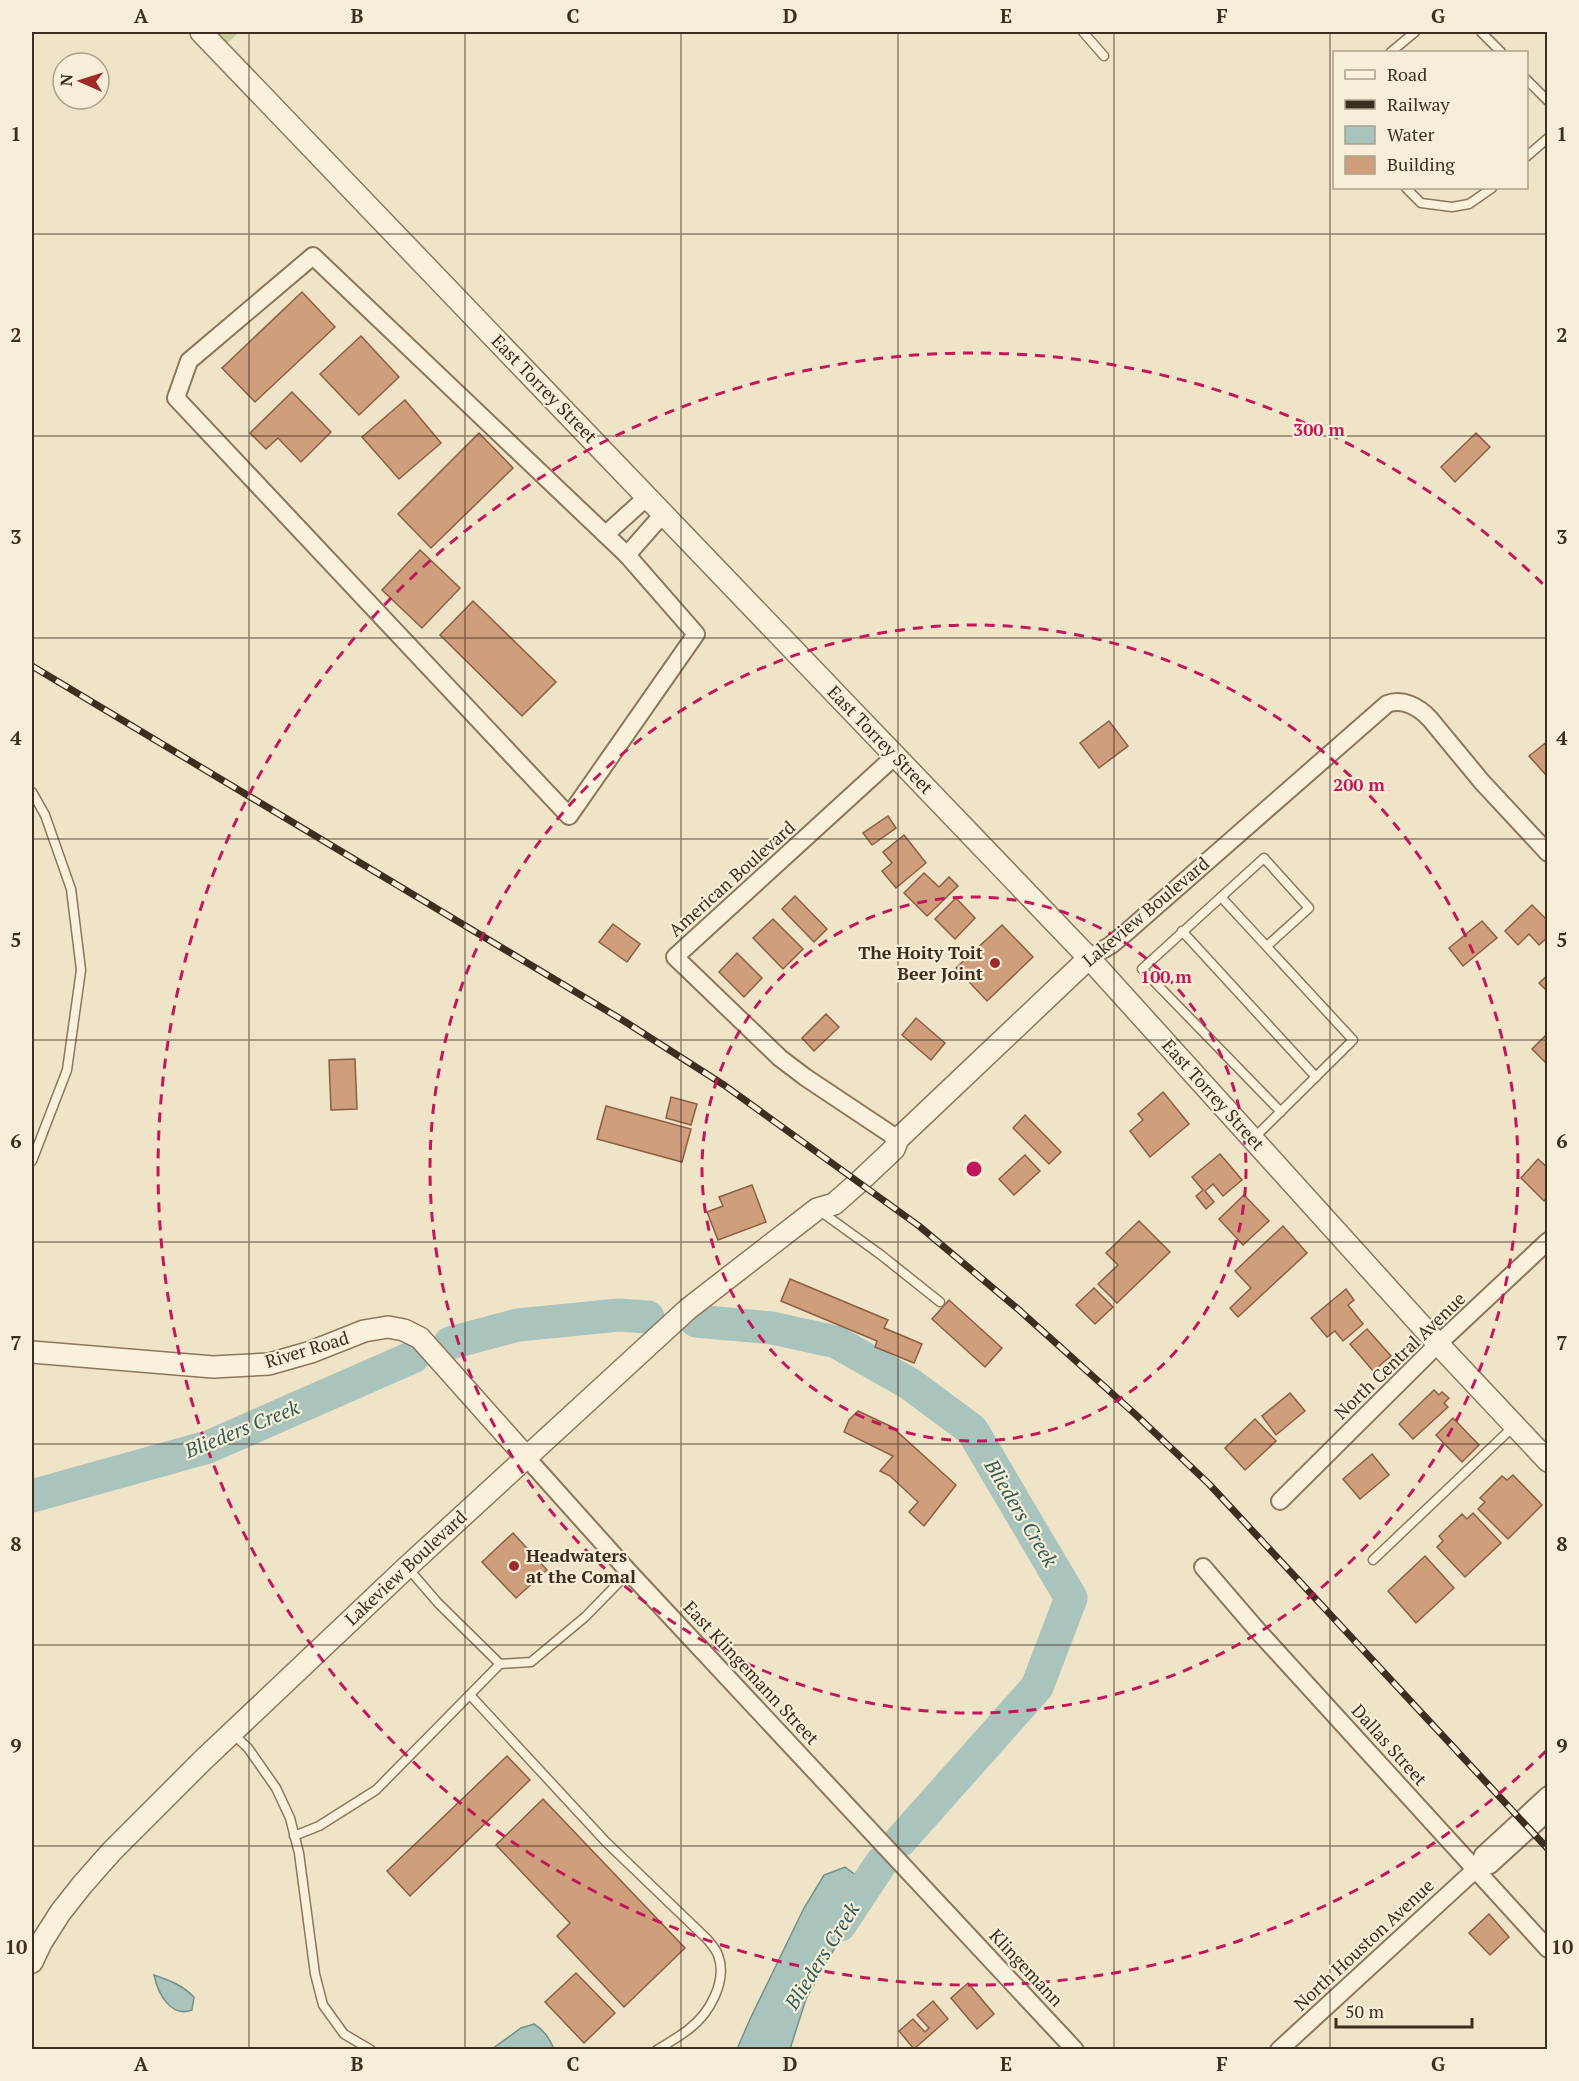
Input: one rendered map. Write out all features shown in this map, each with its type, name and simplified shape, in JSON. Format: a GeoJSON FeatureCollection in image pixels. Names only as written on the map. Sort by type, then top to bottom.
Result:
{"type":"FeatureCollection","features":[{"type":"Feature","properties":{"kind":"street","name":"East Torrey Street"},"geometry":{"type":"LineString","coordinates":[[201,32],[1089,958],[1438,1344],[1548,1461]]}},
{"type":"Feature","properties":{"kind":"street"},"geometry":{"type":"LineString","coordinates":[[313,256],[627,555],[696,634],[569,816],[176,398],[189,361],[313,256]]}},
{"type":"Feature","properties":{"kind":"street"},"geometry":{"type":"LineString","coordinates":[[606,534],[647,497]]}},
{"type":"Feature","properties":{"kind":"street"},"geometry":{"type":"LineString","coordinates":[[627,555],[663,514]]}},
{"type":"Feature","properties":{"kind":"street","name":"Lakeview Boulevard"},"geometry":{"type":"LineString","coordinates":[[32,1962],[60,1913],[112,1851],[232,1732],[407,1567],[699,1299],[817,1209],[834,1204],[860,1182],[894,1149],[898,1138],[1089,958],[1130,930],[1387,704],[1403,703],[1422,710],[1431,718],[1482,782],[1548,853]]}},
{"type":"Feature","properties":{"kind":"street","name":"American Boulevard"},"geometry":{"type":"LineString","coordinates":[[895,756],[675,957],[780,1058],[898,1138]]}},
{"type":"Feature","properties":{"kind":"street","name":"North Central Avenue"},"geometry":{"type":"LineString","coordinates":[[1280,1501],[1438,1344],[1548,1241]]}},
{"type":"Feature","properties":{"kind":"street","name":"River Road"},"geometry":{"type":"LineString","coordinates":[[32,1352],[213,1366],[269,1364],[311,1352],[364,1331],[388,1328],[404,1330],[420,1338],[526,1457]]}},
{"type":"Feature","properties":{"kind":"street","name":"East Klingemann Street"},"geometry":{"type":"LineString","coordinates":[[526,1457],[629,1572],[948,1914]]}},
{"type":"Feature","properties":{"kind":"street","name":"Dallas Street"},"geometry":{"type":"LineString","coordinates":[[1203,1567],[1258,1631],[1548,1949]]}},
{"type":"Feature","properties":{"kind":"street","name":"North Houston Avenue"},"geometry":{"type":"LineString","coordinates":[[1279,2049],[1476,1869],[1483,1855],[1548,1795]]}},
{"type":"Feature","properties":{"kind":"street","name":"North Houston Avenue"},"geometry":{"type":"LineString","coordinates":[[1476,1869],[1490,1865],[1548,1812]]}},
{"type":"Feature","properties":{"kind":"street","name":"Klingemann"},"geometry":{"type":"LineString","coordinates":[[948,1914],[1075,2049]]}},
{"type":"Feature","properties":{"kind":"lane"},"geometry":{"type":"LineString","coordinates":[[1083,32],[1104,56]]}},
{"type":"Feature","properties":{"kind":"lane"},"geometry":{"type":"LineString","coordinates":[[1392,51],[1415,32]]}},
{"type":"Feature","properties":{"kind":"lane"},"geometry":{"type":"LineString","coordinates":[[1480,32],[1500,51]]}},
{"type":"Feature","properties":{"kind":"lane"},"geometry":{"type":"LineString","coordinates":[[1528,80],[1548,101]]}},
{"type":"Feature","properties":{"kind":"lane"},"geometry":{"type":"LineString","coordinates":[[1528,156],[1548,138]]}},
{"type":"Feature","properties":{"kind":"lane"},"geometry":{"type":"LineString","coordinates":[[1407,189],[1421,203],[1452,207],[1469,204],[1491,189]]}},
{"type":"Feature","properties":{"kind":"lane"},"geometry":{"type":"LineString","coordinates":[[32,792],[45,815],[71,889],[81,970],[67,1070],[32,1161]]}},
{"type":"Feature","properties":{"kind":"lane"},"geometry":{"type":"LineString","coordinates":[[1267,946],[1309,908],[1264,858],[1142,969],[1281,1112]]}},
{"type":"Feature","properties":{"kind":"lane"},"geometry":{"type":"LineString","coordinates":[[1221,897],[1353,1040],[1253,1139]]}},
{"type":"Feature","properties":{"kind":"lane"},"geometry":{"type":"LineString","coordinates":[[1182,932],[1316,1077]]}},
{"type":"Feature","properties":{"kind":"lane"},"geometry":{"type":"LineString","coordinates":[[817,1209],[881,1255],[940,1302]]}},
{"type":"Feature","properties":{"kind":"lane"},"geometry":{"type":"LineString","coordinates":[[1373,1560],[1515,1426]]}},
{"type":"Feature","properties":{"kind":"lane"},"geometry":{"type":"LineString","coordinates":[[407,1567],[438,1604],[500,1664]]}},
{"type":"Feature","properties":{"kind":"lane"},"geometry":{"type":"LineString","coordinates":[[294,1836],[319,1826],[376,1790],[500,1664],[531,1662],[585,1617],[629,1572]]}},
{"type":"Feature","properties":{"kind":"lane"},"geometry":{"type":"LineString","coordinates":[[470,1695],[606,1842],[718,1953],[721,1970],[712,2002],[689,2030],[657,2049]]}},
{"type":"Feature","properties":{"kind":"lane"},"geometry":{"type":"LineString","coordinates":[[232,1732],[248,1748],[276,1788],[290,1818],[305,1898],[309,1941],[323,2005],[344,2034],[371,2049]]}},
{"type":"Feature","properties":{"kind":"green space"},"geometry":{"type":"Polygon","coordinates":[[[201,32],[240,32],[219,50],[201,32]]]}},
{"type":"Feature","properties":{"kind":"water"},"geometry":{"type":"Polygon","coordinates":[[[845,1867],[857,1876],[871,1897],[837,1944],[806,1999],[790,2049],[737,2049],[804,1908],[824,1875],[845,1867]]]}},
{"type":"Feature","properties":{"kind":"water"},"geometry":{"type":"Polygon","coordinates":[[[154,1975],[190,1993],[194,1997],[192,2010],[178,2011],[167,2003],[162,1997],[154,1975]]]}},
{"type":"Feature","properties":{"kind":"water"},"geometry":{"type":"Polygon","coordinates":[[[534,2024],[546,2035],[554,2049],[492,2049],[521,2028],[534,2024]]]}},
{"type":"Feature","properties":{"kind":"building"},"geometry":{"type":"Polygon","coordinates":[[[302,292],[335,327],[255,402],[222,368],[302,292]]]}},
{"type":"Feature","properties":{"kind":"building"},"geometry":{"type":"Polygon","coordinates":[[[361,336],[399,377],[359,415],[320,374],[361,336]]]}},
{"type":"Feature","properties":{"kind":"building"},"geometry":{"type":"Polygon","coordinates":[[[292,392],[331,432],[301,462],[278,438],[266,449],[250,433],[292,392]]]}},
{"type":"Feature","properties":{"kind":"building"},"geometry":{"type":"Polygon","coordinates":[[[405,400],[441,443],[399,479],[362,437],[405,400]]]}},
{"type":"Feature","properties":{"kind":"building"},"geometry":{"type":"Polygon","coordinates":[[[479,433],[513,468],[431,548],[398,514],[479,433]]]}},
{"type":"Feature","properties":{"kind":"building"},"geometry":{"type":"Polygon","coordinates":[[[1476,433],[1490,447],[1455,482],[1441,467],[1476,433]]]}},
{"type":"Feature","properties":{"kind":"building"},"geometry":{"type":"Polygon","coordinates":[[[420,550],[460,588],[422,628],[382,590],[420,550]]]}},
{"type":"Feature","properties":{"kind":"building"},"geometry":{"type":"Polygon","coordinates":[[[473,601],[556,682],[522,716],[440,635],[473,601]]]}},
{"type":"Feature","properties":{"kind":"building"},"geometry":{"type":"Polygon","coordinates":[[[1109,721],[1128,746],[1099,768],[1080,743],[1109,721]]]}},
{"type":"Feature","properties":{"kind":"building"},"geometry":{"type":"Polygon","coordinates":[[[1548,741],[1548,774],[1546,775],[1529,756],[1548,741]]]}},
{"type":"Feature","properties":{"kind":"building"},"geometry":{"type":"Polygon","coordinates":[[[888,816],[896,828],[872,845],[863,833],[888,816]]]}},
{"type":"Feature","properties":{"kind":"building"},"geometry":{"type":"Polygon","coordinates":[[[904,835],[926,863],[896,888],[882,871],[892,863],[883,852],[904,835]]]}},
{"type":"Feature","properties":{"kind":"building"},"geometry":{"type":"Polygon","coordinates":[[[924,873],[939,887],[949,877],[958,886],[927,916],[904,893],[924,873]]]}},
{"type":"Feature","properties":{"kind":"building"},"geometry":{"type":"Polygon","coordinates":[[[795,896],[827,929],[814,942],[782,909],[795,896]]]}},
{"type":"Feature","properties":{"kind":"building"},"geometry":{"type":"Polygon","coordinates":[[[956,898],[975,918],[955,939],[935,919],[956,898]]]}},
{"type":"Feature","properties":{"kind":"building"},"geometry":{"type":"Polygon","coordinates":[[[1532,905],[1548,921],[1548,937],[1539,945],[1529,934],[1518,945],[1505,931],[1532,905]]]}},
{"type":"Feature","properties":{"kind":"building"},"geometry":{"type":"Polygon","coordinates":[[[773,919],[803,949],[783,969],[753,938],[773,919]]]}},
{"type":"Feature","properties":{"kind":"building"},"geometry":{"type":"Polygon","coordinates":[[[1482,921],[1497,938],[1463,966],[1449,948],[1482,921]]]}},
{"type":"Feature","properties":{"kind":"building"},"geometry":{"type":"Polygon","coordinates":[[[613,924],[640,944],[627,962],[599,942],[613,924]]]}},
{"type":"Feature","properties":{"kind":"building","name":"The Hoity Toit Beer Joint"},"geometry":{"type":"Polygon","coordinates":[[[1002,925],[1033,957],[987,1001],[956,968],[1002,925]]]}},
{"type":"Feature","properties":{"kind":"building"},"geometry":{"type":"Polygon","coordinates":[[[737,953],[762,978],[744,997],[719,972],[737,953]]]}},
{"type":"Feature","properties":{"kind":"building"},"geometry":{"type":"Polygon","coordinates":[[[1548,975],[1548,992],[1539,983],[1548,975]]]}},
{"type":"Feature","properties":{"kind":"building"},"geometry":{"type":"Polygon","coordinates":[[[826,1014],[839,1027],[814,1051],[802,1038],[826,1014]]]}},
{"type":"Feature","properties":{"kind":"building"},"geometry":{"type":"Polygon","coordinates":[[[916,1018],[945,1043],[931,1060],[902,1035],[916,1018]]]}},
{"type":"Feature","properties":{"kind":"building"},"geometry":{"type":"Polygon","coordinates":[[[1548,1033],[1548,1065],[1532,1049],[1548,1033]]]}},
{"type":"Feature","properties":{"kind":"building"},"geometry":{"type":"Polygon","coordinates":[[[355,1059],[357,1109],[331,1110],[329,1060],[355,1059]]]}},
{"type":"Feature","properties":{"kind":"building"},"geometry":{"type":"Polygon","coordinates":[[[1163,1092],[1189,1124],[1150,1157],[1130,1131],[1143,1120],[1138,1114],[1163,1092]]]}},
{"type":"Feature","properties":{"kind":"building"},"geometry":{"type":"Polygon","coordinates":[[[671,1097],[697,1104],[691,1125],[666,1118],[671,1097]]]}},
{"type":"Feature","properties":{"kind":"building"},"geometry":{"type":"Polygon","coordinates":[[[606,1106],[691,1129],[682,1162],[597,1139],[606,1106]]]}},
{"type":"Feature","properties":{"kind":"building"},"geometry":{"type":"Polygon","coordinates":[[[1025,1115],[1061,1152],[1049,1164],[1013,1128],[1025,1115]]]}},
{"type":"Feature","properties":{"kind":"building"},"geometry":{"type":"Polygon","coordinates":[[[1220,1154],[1242,1180],[1223,1196],[1213,1184],[1205,1191],[1214,1202],[1206,1209],[1196,1196],[1203,1190],[1192,1177],[1220,1154]]]}},
{"type":"Feature","properties":{"kind":"building"},"geometry":{"type":"Polygon","coordinates":[[[1025,1155],[1040,1171],[1014,1195],[999,1179],[1025,1155]]]}},
{"type":"Feature","properties":{"kind":"building"},"geometry":{"type":"Polygon","coordinates":[[[1538,1159],[1548,1168],[1548,1197],[1544,1201],[1521,1178],[1538,1159]]]}},
{"type":"Feature","properties":{"kind":"building"},"geometry":{"type":"Polygon","coordinates":[[[752,1185],[766,1222],[718,1240],[707,1212],[723,1206],[719,1197],[752,1185]]]}},
{"type":"Feature","properties":{"kind":"building"},"geometry":{"type":"Polygon","coordinates":[[[1244,1195],[1269,1221],[1243,1245],[1219,1219],[1244,1195]]]}},
{"type":"Feature","properties":{"kind":"building"},"geometry":{"type":"Polygon","coordinates":[[[1139,1221],[1170,1252],[1117,1303],[1098,1284],[1118,1265],[1106,1253],[1139,1221]]]}},
{"type":"Feature","properties":{"kind":"building"},"geometry":{"type":"Polygon","coordinates":[[[1283,1226],[1307,1253],[1238,1317],[1230,1308],[1251,1288],[1235,1271],[1283,1226]]]}},
{"type":"Feature","properties":{"kind":"building"},"geometry":{"type":"Polygon","coordinates":[[[790,1279],[888,1320],[884,1328],[922,1344],[914,1363],[875,1347],[877,1341],[781,1301],[790,1279]]]}},
{"type":"Feature","properties":{"kind":"building"},"geometry":{"type":"Polygon","coordinates":[[[1094,1288],[1113,1307],[1095,1324],[1076,1305],[1094,1288]]]}},
{"type":"Feature","properties":{"kind":"building"},"geometry":{"type":"Polygon","coordinates":[[[1346,1289],[1354,1300],[1348,1305],[1363,1324],[1343,1341],[1335,1331],[1327,1337],[1311,1318],[1346,1289]]]}},
{"type":"Feature","properties":{"kind":"building"},"geometry":{"type":"Polygon","coordinates":[[[949,1300],[1002,1348],[985,1367],[932,1319],[949,1300]]]}},
{"type":"Feature","properties":{"kind":"building"},"geometry":{"type":"Polygon","coordinates":[[[1367,1329],[1391,1356],[1373,1371],[1350,1344],[1367,1329]]]}},
{"type":"Feature","properties":{"kind":"building"},"geometry":{"type":"Polygon","coordinates":[[[1434,1390],[1439,1395],[1442,1392],[1449,1398],[1444,1403],[1448,1407],[1413,1439],[1399,1424],[1434,1390]]]}},
{"type":"Feature","properties":{"kind":"building"},"geometry":{"type":"Polygon","coordinates":[[[1290,1393],[1305,1411],[1276,1435],[1262,1416],[1290,1393]]]}},
{"type":"Feature","properties":{"kind":"building"},"geometry":{"type":"Polygon","coordinates":[[[858,1411],[892,1427],[956,1485],[924,1526],[909,1512],[918,1502],[890,1476],[880,1471],[893,1456],[844,1432],[849,1420],[858,1411]]]}},
{"type":"Feature","properties":{"kind":"building"},"geometry":{"type":"Polygon","coordinates":[[[1453,1418],[1479,1445],[1462,1462],[1436,1435],[1453,1418]]]}},
{"type":"Feature","properties":{"kind":"building"},"geometry":{"type":"Polygon","coordinates":[[[1255,1419],[1276,1441],[1245,1470],[1225,1448],[1255,1419]]]}},
{"type":"Feature","properties":{"kind":"building"},"geometry":{"type":"Polygon","coordinates":[[[1372,1454],[1389,1475],[1360,1499],[1343,1479],[1372,1454]]]}},
{"type":"Feature","properties":{"kind":"building"},"geometry":{"type":"Polygon","coordinates":[[[1513,1475],[1542,1505],[1508,1539],[1478,1509],[1485,1502],[1480,1498],[1502,1476],[1507,1480],[1513,1475]]]}},
{"type":"Feature","properties":{"kind":"building"},"geometry":{"type":"Polygon","coordinates":[[[1473,1513],[1501,1543],[1465,1577],[1437,1547],[1443,1541],[1439,1536],[1462,1514],[1467,1519],[1473,1513]]]}},
{"type":"Feature","properties":{"kind":"building","name":"Headwaters at the Comal"},"geometry":{"type":"Polygon","coordinates":[[[513,1533],[547,1570],[516,1598],[482,1562],[513,1533]]]}},
{"type":"Feature","properties":{"kind":"building"},"geometry":{"type":"Polygon","coordinates":[[[1425,1556],[1454,1588],[1416,1623],[1388,1591],[1425,1556]]]}},
{"type":"Feature","properties":{"kind":"building"},"geometry":{"type":"Polygon","coordinates":[[[507,1756],[530,1780],[410,1896],[387,1871],[507,1756]]]}},
{"type":"Feature","properties":{"kind":"building"},"geometry":{"type":"Polygon","coordinates":[[[543,1799],[685,1948],[624,2007],[557,1936],[570,1923],[496,1845],[543,1799]]]}},
{"type":"Feature","properties":{"kind":"building"},"geometry":{"type":"Polygon","coordinates":[[[1489,1914],[1509,1937],[1490,1955],[1469,1933],[1489,1914]]]}},
{"type":"Feature","properties":{"kind":"building"},"geometry":{"type":"Polygon","coordinates":[[[576,1973],[615,2013],[584,2043],[545,2002],[576,1973]]]}},
{"type":"Feature","properties":{"kind":"building"},"geometry":{"type":"Polygon","coordinates":[[[968,1983],[994,2014],[977,2029],[951,1998],[968,1983]]]}},
{"type":"Feature","properties":{"kind":"building"},"geometry":{"type":"Polygon","coordinates":[[[933,2001],[948,2019],[914,2049],[899,2031],[913,2019],[925,2032],[929,2028],[917,2015],[933,2001]]]}},
{"type":"Feature","properties":{"kind":"waterway","name":"Blieders Creek"},"geometry":{"type":"LineString","coordinates":[[450,1343],[518,1325],[619,1315],[648,1317]]}},
{"type":"Feature","properties":{"kind":"waterway","name":"Blieders Creek"},"geometry":{"type":"LineString","coordinates":[[696,1321],[772,1328],[836,1342],[910,1384],[972,1430],[1071,1598],[1037,1687],[900,1841]]}},
{"type":"Feature","properties":{"kind":"waterway","name":"Blieders Creek"},"geometry":{"type":"LineString","coordinates":[[32,1496],[208,1447],[413,1357]]}},
{"type":"Feature","properties":{"kind":"waterway","name":"Blieders Creek"},"geometry":{"type":"LineString","coordinates":[[840,1925],[881,1863]]}},
{"type":"Feature","properties":{"kind":"railway"},"geometry":{"type":"LineString","coordinates":[[32,666],[624,1021],[724,1085],[919,1226],[1018,1309],[1209,1484],[1548,1849]]}},
{"type":"Feature","properties":{"kind":"place","name":"The Hoity Toit Beer Joint"},"geometry":{"type":"Point","coordinates":[995,963]}},
{"type":"Feature","properties":{"kind":"place","name":"Headwaters at the Comal"},"geometry":{"type":"Point","coordinates":[514,1566]}}]}
